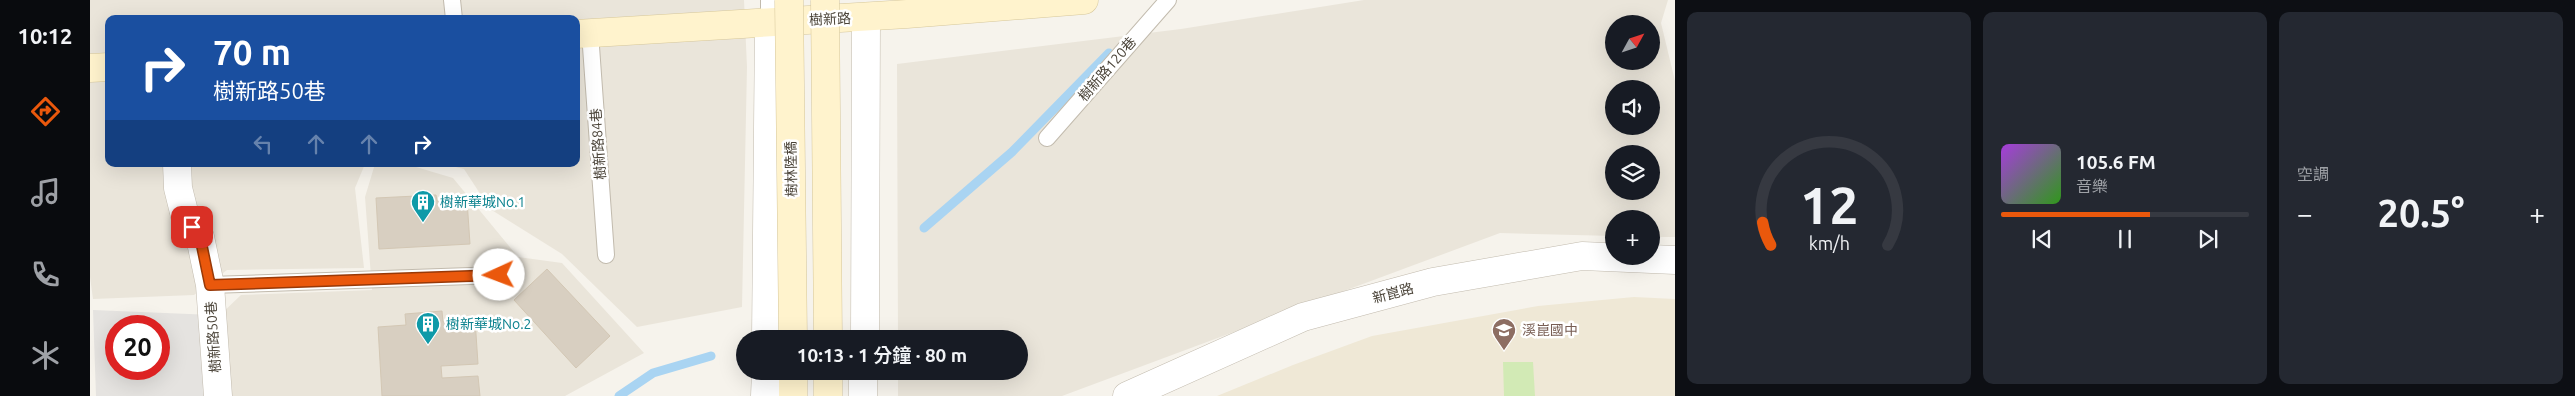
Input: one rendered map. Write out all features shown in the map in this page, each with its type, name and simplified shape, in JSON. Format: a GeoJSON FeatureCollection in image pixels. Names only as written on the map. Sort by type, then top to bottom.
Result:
{"type":"FeatureCollection","features":[{"type":"Feature","properties":{"kind":"main road","name":"樹林陸橋"},"geometry":{"type":"LineString","coordinates":[[789,0],[793,330]]}},
{"type":"Feature","properties":{"kind":"main road"},"geometry":{"type":"LineString","coordinates":[[825,0],[828,330]]}},
{"type":"Feature","properties":{"kind":"main road","name":"樹新路"},"geometry":{"type":"LineString","coordinates":[[583,34],[769,11],[1084,0]]}},
{"type":"Feature","properties":{"kind":"main road"},"geometry":{"type":"LineString","coordinates":[[90,68],[105,67]]}},
{"type":"Feature","properties":{"kind":"street"},"geometry":{"type":"LineString","coordinates":[[866,9],[866,330]]}},
{"type":"Feature","properties":{"kind":"street"},"geometry":{"type":"LineString","coordinates":[[766,330],[769,11]]}},
{"type":"Feature","properties":{"kind":"street","name":"樹新路50巷"},"geometry":{"type":"LineString","coordinates":[[177,167],[178,188],[185,216],[200,237],[210,285],[218,396]]}},
{"type":"Feature","properties":{"kind":"street","name":"新崑路"},"geometry":{"type":"LineString","coordinates":[[1127,396],[1303,317],[1433,282],[1582,256],[1675,260]]}},
{"type":"Feature","properties":{"kind":"street"},"geometry":{"type":"LineString","coordinates":[[765,396],[766,380]]}},
{"type":"Feature","properties":{"kind":"street"},"geometry":{"type":"LineString","coordinates":[[863,396],[864,380]]}},
{"type":"Feature","properties":{"kind":"street"},"geometry":{"type":"LineString","coordinates":[[869,380],[877,396]]}},
{"type":"Feature","properties":{"kind":"lane"},"geometry":{"type":"LineString","coordinates":[[452,0],[454,15]]}},
{"type":"Feature","properties":{"kind":"lane","name":"樹新路120巷"},"geometry":{"type":"LineString","coordinates":[[1047,138],[1168,0]]}},
{"type":"Feature","properties":{"kind":"lane","name":"樹新路84巷"},"geometry":{"type":"LineString","coordinates":[[583,34],[606,255]]}},
{"type":"Feature","properties":{"kind":"lane"},"geometry":{"type":"LineString","coordinates":[[210,285],[499,275]]}},
{"type":"Feature","properties":{"kind":"shaded area"},"geometry":{"type":"Polygon","coordinates":[[[90,0],[744,0],[747,67],[742,307],[637,327],[562,254],[490,209],[464,169],[456,167],[580,167],[580,15],[105,15],[105,167],[364,167],[355,188],[364,268],[227,270],[194,295],[93,299],[90,277],[90,0]]]}},
{"type":"Feature","properties":{"kind":"shaded area"},"geometry":{"type":"Polygon","coordinates":[[[1364,0],[1668,0],[1661,23],[1675,81],[1675,237],[1660,237],[1660,210],[1605,210],[1605,236],[1500,233],[1062,396],[898,396],[898,380],[1028,380],[1028,330],[898,330],[897,64],[1181,29],[1364,0]]]}},
{"type":"Feature","properties":{"kind":"shaded area"},"geometry":{"type":"Polygon","coordinates":[[[374,167],[416,167],[453,178],[518,257],[562,263],[644,353],[565,396],[229,396],[220,315],[241,295],[372,290],[365,197],[374,167]]]}},
{"type":"Feature","properties":{"kind":"shaded area","name":"溪崑國中"},"geometry":{"type":"Polygon","coordinates":[[[1634,297],[1675,299],[1675,396],[1217,396],[1372,336],[1538,306],[1634,297]]]}},
{"type":"Feature","properties":{"kind":"shaded area"},"geometry":{"type":"Polygon","coordinates":[[[93,310],[213,315],[213,396],[96,396],[93,310]]]}},
{"type":"Feature","properties":{"kind":"green space"},"geometry":{"type":"Polygon","coordinates":[[[1503,362],[1533,362],[1535,396],[1504,396],[1503,362]]]}},
{"type":"Feature","properties":{"kind":"building","name":"樹新華城No.1"},"geometry":{"type":"Polygon","coordinates":[[[436,195],[437,201],[467,200],[470,244],[379,249],[376,198],[436,195]]]}},
{"type":"Feature","properties":{"kind":"building"},"geometry":{"type":"Polygon","coordinates":[[[547,269],[610,336],[576,368],[514,300],[547,269]]]}},
{"type":"Feature","properties":{"kind":"building","name":"樹新華城No.2"},"geometry":{"type":"Polygon","coordinates":[[[442,311],[443,322],[475,319],[478,364],[441,366],[442,378],[478,376],[480,396],[382,396],[378,327],[406,325],[405,314],[442,311]]]}},
{"type":"Feature","properties":{"kind":"waterway"},"geometry":{"type":"LineString","coordinates":[[924,228],[1012,152],[1109,53]]}},
{"type":"Feature","properties":{"kind":"waterway"},"geometry":{"type":"LineString","coordinates":[[619,396],[653,373],[711,356]]}},
{"type":"Feature","properties":{"kind":"place","name":"樹新華城No.1"},"geometry":{"type":"Point","coordinates":[423,223]}},
{"type":"Feature","properties":{"kind":"place","name":"樹新華城No.2"},"geometry":{"type":"Point","coordinates":[428,345]}},
{"type":"Feature","properties":{"kind":"place","name":"溪崑國中"},"geometry":{"type":"Point","coordinates":[1504,351]}},
{"type":"Feature","properties":{"kind":"route"},"geometry":{"type":"LineString","coordinates":[[192,227],[200,237],[210,285],[499,275]]}}]}
